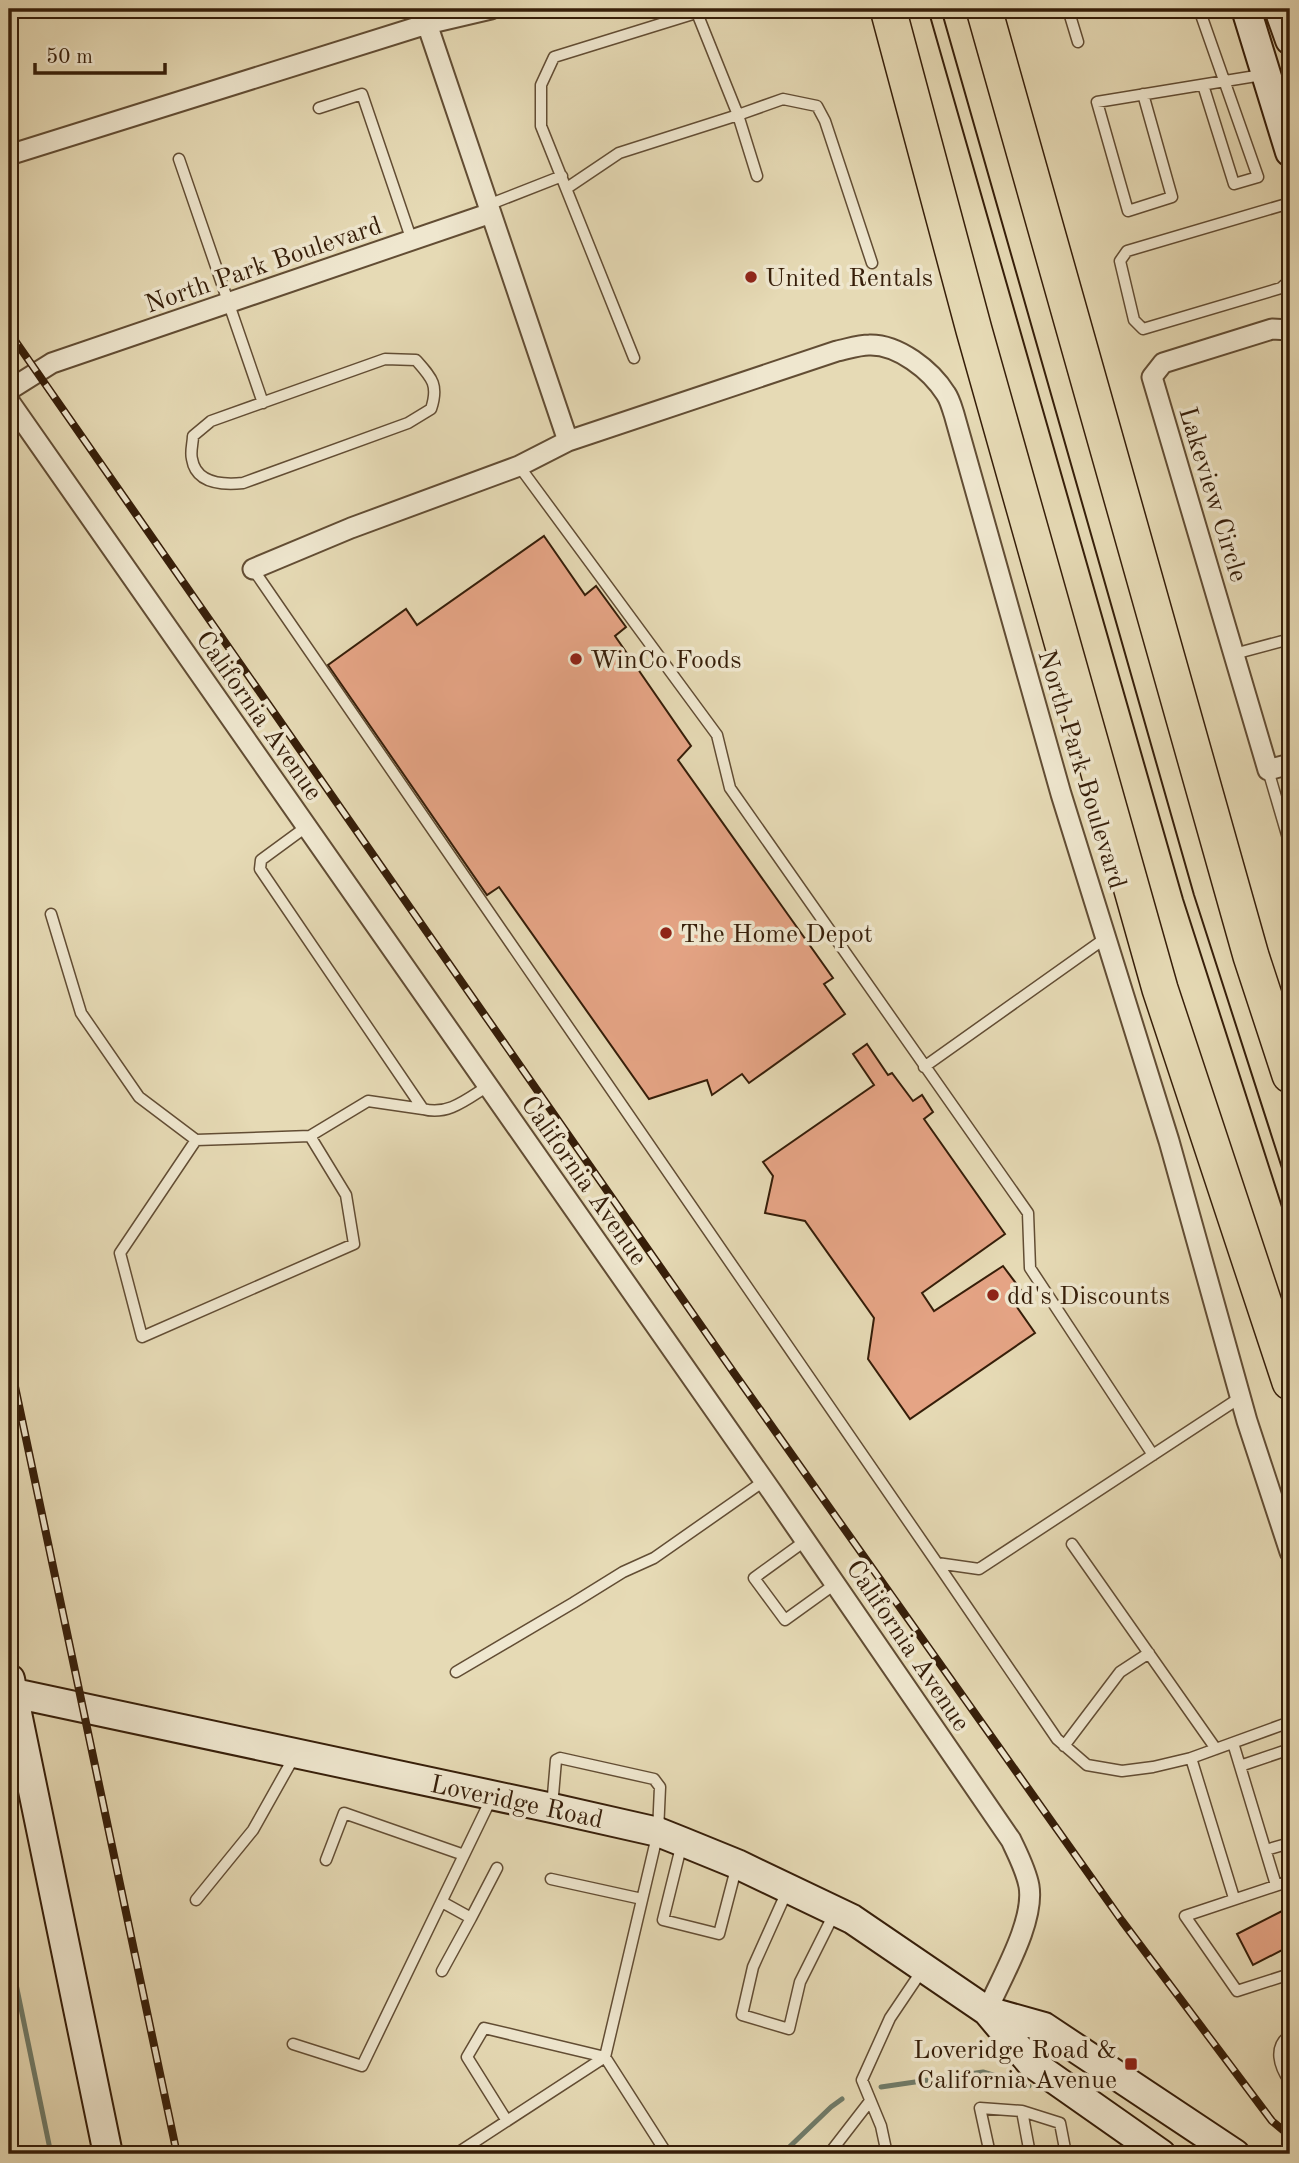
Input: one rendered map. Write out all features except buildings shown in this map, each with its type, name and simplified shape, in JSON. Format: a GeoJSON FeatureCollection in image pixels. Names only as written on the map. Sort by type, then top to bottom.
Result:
{"type":"FeatureCollection","features":[{"type":"Feature","properties":{"kind":"highway"},"geometry":{"type":"LineString","coordinates":[[888,9],[974,330],[1160,989],[1290,1382]]}},
{"type":"Feature","properties":{"kind":"highway"},"geometry":{"type":"LineString","coordinates":[[984,9],[1251,956],[1290,1075]]}},
{"type":"Feature","properties":{"kind":"main road"},"geometry":{"type":"LineString","coordinates":[[1246,9],[1290,152]]}},
{"type":"Feature","properties":{"kind":"main road"},"geometry":{"type":"LineString","coordinates":[[1279,9],[1290,40]]}},
{"type":"Feature","properties":{"kind":"main road"},"geometry":{"type":"LineString","coordinates":[[10,1686],[108,2154]]}},
{"type":"Feature","properties":{"kind":"main road","name":"Loveridge Road"},"geometry":{"type":"LineString","coordinates":[[10,1686],[296,1753],[552,1808],[670,1837],[737,1864],[852,1919],[987,2011],[1030,2062],[1133,2141],[1161,2154]]}},
{"type":"Feature","properties":{"kind":"main road","name":"Loveridge Road"},"geometry":{"type":"LineString","coordinates":[[987,2011],[1044,2027],[1235,2154]]}},
{"type":"Feature","properties":{"kind":"street"},"geometry":{"type":"LineString","coordinates":[[9,155],[425,17],[491,9]]}},
{"type":"Feature","properties":{"kind":"street"},"geometry":{"type":"LineString","coordinates":[[425,17],[568,441]]}},
{"type":"Feature","properties":{"kind":"street","name":"North Park Boulevard"},"geometry":{"type":"LineString","coordinates":[[9,390],[52,363],[412,241],[490,209]]}},
{"type":"Feature","properties":{"kind":"street","name":"Lakeview Circle"},"geometry":{"type":"LineString","coordinates":[[1269,770],[1152,377],[1163,363],[1188,354],[1272,329],[1290,330]]}},
{"type":"Feature","properties":{"kind":"street","name":"North Park Boulevard"},"geometry":{"type":"LineString","coordinates":[[253,569],[351,528],[519,466],[568,441],[837,351],[871,344],[910,358],[926,371],[946,394],[954,414],[1061,794],[1169,1140],[1241,1397],[1290,1552]]}},
{"type":"Feature","properties":{"kind":"street","name":"California Avenue"},"geometry":{"type":"LineString","coordinates":[[9,401],[764,1481],[1011,1840],[1029,1887],[1029,1906],[1023,1928],[987,2011]]}},
{"type":"Feature","properties":{"kind":"street"},"geometry":{"type":"LineString","coordinates":[[1269,770],[1290,764]]}},
{"type":"Feature","properties":{"kind":"lane"},"geometry":{"type":"LineString","coordinates":[[634,358],[541,126],[541,85],[554,57],[709,9]]}},
{"type":"Feature","properties":{"kind":"lane"},"geometry":{"type":"LineString","coordinates":[[1068,9],[1078,43]]}},
{"type":"Feature","properties":{"kind":"lane"},"geometry":{"type":"LineString","coordinates":[[1199,9],[1258,177],[1234,184],[1203,85]]}},
{"type":"Feature","properties":{"kind":"lane"},"geometry":{"type":"LineString","coordinates":[[697,13],[738,115],[757,176]]}},
{"type":"Feature","properties":{"kind":"lane"},"geometry":{"type":"LineString","coordinates":[[1143,94],[1172,197],[1128,211],[1097,102],[1143,94],[1203,85],[1266,74]]}},
{"type":"Feature","properties":{"kind":"lane"},"geometry":{"type":"LineString","coordinates":[[319,108],[362,94],[412,241]]}},
{"type":"Feature","properties":{"kind":"lane"},"geometry":{"type":"LineString","coordinates":[[567,188],[619,153],[783,99],[817,106],[825,121],[872,263]]}},
{"type":"Feature","properties":{"kind":"lane"},"geometry":{"type":"LineString","coordinates":[[179,159],[263,403]]}},
{"type":"Feature","properties":{"kind":"lane"},"geometry":{"type":"LineString","coordinates":[[490,209],[562,176]]}},
{"type":"Feature","properties":{"kind":"lane"},"geometry":{"type":"LineString","coordinates":[[1290,203],[1127,251],[1120,261],[1134,320],[1143,329],[1281,288],[1290,280]]}},
{"type":"Feature","properties":{"kind":"lane"},"geometry":{"type":"LineString","coordinates":[[385,359],[416,360],[430,375],[436,393],[431,409],[408,423],[243,483],[224,485],[204,478],[192,460],[193,436],[211,421],[263,403],[385,359]]}},
{"type":"Feature","properties":{"kind":"lane"},"geometry":{"type":"LineString","coordinates":[[519,466],[717,735],[730,788],[1028,1213],[1030,1268],[1153,1455]]}},
{"type":"Feature","properties":{"kind":"lane"},"geometry":{"type":"LineString","coordinates":[[253,569],[1056,1739],[1087,1765],[1122,1771],[1191,1758],[1290,1722]]}},
{"type":"Feature","properties":{"kind":"lane"},"geometry":{"type":"LineString","coordinates":[[1234,654],[1290,639]]}},
{"type":"Feature","properties":{"kind":"lane","name":"Lakeview Circle"},"geometry":{"type":"LineString","coordinates":[[1269,770],[1290,845]]}},
{"type":"Feature","properties":{"kind":"lane"},"geometry":{"type":"LineString","coordinates":[[306,827],[261,860],[260,869],[423,1109]]}},
{"type":"Feature","properties":{"kind":"lane"},"geometry":{"type":"LineString","coordinates":[[51,914],[81,1013],[139,1097],[196,1140],[310,1136],[368,1101],[437,1113],[459,1104],[488,1086]]}},
{"type":"Feature","properties":{"kind":"lane"},"geometry":{"type":"LineString","coordinates":[[924,1067],[1107,937]]}},
{"type":"Feature","properties":{"kind":"lane"},"geometry":{"type":"LineString","coordinates":[[196,1140],[120,1253],[142,1337],[354,1244],[346,1195],[310,1136]]}},
{"type":"Feature","properties":{"kind":"lane"},"geometry":{"type":"LineString","coordinates":[[937,1563],[979,1569],[1241,1397]]}},
{"type":"Feature","properties":{"kind":"lane"},"geometry":{"type":"LineString","coordinates":[[457,1672],[622,1572],[654,1558],[764,1481]]}},
{"type":"Feature","properties":{"kind":"lane"},"geometry":{"type":"LineString","coordinates":[[805,1541],[754,1578],[785,1620],[835,1584]]}},
{"type":"Feature","properties":{"kind":"lane"},"geometry":{"type":"LineString","coordinates":[[1072,1544],[1216,1749]]}},
{"type":"Feature","properties":{"kind":"lane"},"geometry":{"type":"LineString","coordinates":[[1064,1745],[1119,1672],[1149,1653]]}},
{"type":"Feature","properties":{"kind":"lane"},"geometry":{"type":"LineString","coordinates":[[1233,1743],[1276,1885]]}},
{"type":"Feature","properties":{"kind":"lane"},"geometry":{"type":"LineString","coordinates":[[1240,1766],[1290,1749]]}},
{"type":"Feature","properties":{"kind":"lane"},"geometry":{"type":"LineString","coordinates":[[196,1899],[253,1830],[296,1753]]}},
{"type":"Feature","properties":{"kind":"lane"},"geometry":{"type":"LineString","coordinates":[[552,1808],[556,1760],[560,1758],[658,1782],[670,1837],[663,1920],[719,1934],[737,1864]]}},
{"type":"Feature","properties":{"kind":"lane"},"geometry":{"type":"LineString","coordinates":[[1191,1758],[1234,1898]]}},
{"type":"Feature","properties":{"kind":"lane"},"geometry":{"type":"LineString","coordinates":[[293,2044],[362,2066],[493,1796]]}},
{"type":"Feature","properties":{"kind":"lane"},"geometry":{"type":"LineString","coordinates":[[326,1860],[344,1813],[464,1855]]}},
{"type":"Feature","properties":{"kind":"lane"},"geometry":{"type":"LineString","coordinates":[[456,2154],[605,2057],[642,1899],[670,1837]]}},
{"type":"Feature","properties":{"kind":"lane"},"geometry":{"type":"LineString","coordinates":[[1266,1850],[1290,1843]]}},
{"type":"Feature","properties":{"kind":"lane"},"geometry":{"type":"LineString","coordinates":[[442,1971],[497,1868]]}},
{"type":"Feature","properties":{"kind":"lane"},"geometry":{"type":"LineString","coordinates":[[551,1879],[642,1899]]}},
{"type":"Feature","properties":{"kind":"lane"},"geometry":{"type":"LineString","coordinates":[[1290,1881],[1185,1916],[1237,1991],[1290,1974]]}},
{"type":"Feature","properties":{"kind":"lane"},"geometry":{"type":"LineString","coordinates":[[789,1889],[753,1966],[742,2015],[789,2028],[800,1982],[835,1911]]}},
{"type":"Feature","properties":{"kind":"lane"},"geometry":{"type":"LineString","coordinates":[[442,1902],[471,1917]]}},
{"type":"Feature","properties":{"kind":"lane"},"geometry":{"type":"LineString","coordinates":[[887,2154],[881,2126],[862,2080],[890,2018],[923,1968]]}},
{"type":"Feature","properties":{"kind":"lane"},"geometry":{"type":"LineString","coordinates":[[507,2121],[467,2057],[484,2028],[605,2057],[667,2154]]}},
{"type":"Feature","properties":{"kind":"lane"},"geometry":{"type":"LineString","coordinates":[[1290,2035],[1282,2041],[1279,2049],[1281,2066],[1290,2082]]}},
{"type":"Feature","properties":{"kind":"lane"},"geometry":{"type":"LineString","coordinates":[[1290,2043],[1287,2053],[1290,2065]]}},
{"type":"Feature","properties":{"kind":"lane"},"geometry":{"type":"LineString","coordinates":[[829,2154],[870,2101]]}},
{"type":"Feature","properties":{"kind":"lane"},"geometry":{"type":"LineString","coordinates":[[990,2154],[980,2108],[1022,2111],[1060,2123],[1066,2154]]}},
{"type":"Feature","properties":{"kind":"lane"},"geometry":{"type":"LineString","coordinates":[[1022,2111],[1030,2154]]}},
{"type":"Feature","properties":{"kind":"waterway"},"geometry":{"type":"LineString","coordinates":[[9,1950],[51,2154]]}},
{"type":"Feature","properties":{"kind":"waterway"},"geometry":{"type":"LineString","coordinates":[[881,2087],[983,2072],[1029,2086]]}},
{"type":"Feature","properties":{"kind":"waterway"},"geometry":{"type":"LineString","coordinates":[[782,2154],[842,2099]]}},
{"type":"Feature","properties":{"kind":"tram line"},"geometry":{"type":"LineString","coordinates":[[928,9],[1183,899],[1290,1232]]}},
{"type":"Feature","properties":{"kind":"tram line"},"geometry":{"type":"LineString","coordinates":[[941,9],[1194,895],[1290,1193]]}},
{"type":"Feature","properties":{"kind":"railway"},"geometry":{"type":"LineString","coordinates":[[9,332],[734,1373],[1122,1921],[1272,2121],[1290,2136]]}},
{"type":"Feature","properties":{"kind":"railway"},"geometry":{"type":"LineString","coordinates":[[9,1358],[177,2154]]}},
{"type":"Feature","properties":{"kind":"place","name":"United Rentals"},"geometry":{"type":"Point","coordinates":[751,277]}},
{"type":"Feature","properties":{"kind":"place","name":"WinCo Foods"},"geometry":{"type":"Point","coordinates":[576,659]}},
{"type":"Feature","properties":{"kind":"place","name":"The Home Depot"},"geometry":{"type":"Point","coordinates":[666,933]}},
{"type":"Feature","properties":{"kind":"place","name":"dd's Discounts"},"geometry":{"type":"Point","coordinates":[993,1295]}},
{"type":"Feature","properties":{"kind":"place","name":"Loveridge Road & California Avenue"},"geometry":{"type":"Point","coordinates":[1131,2064]}}]}
